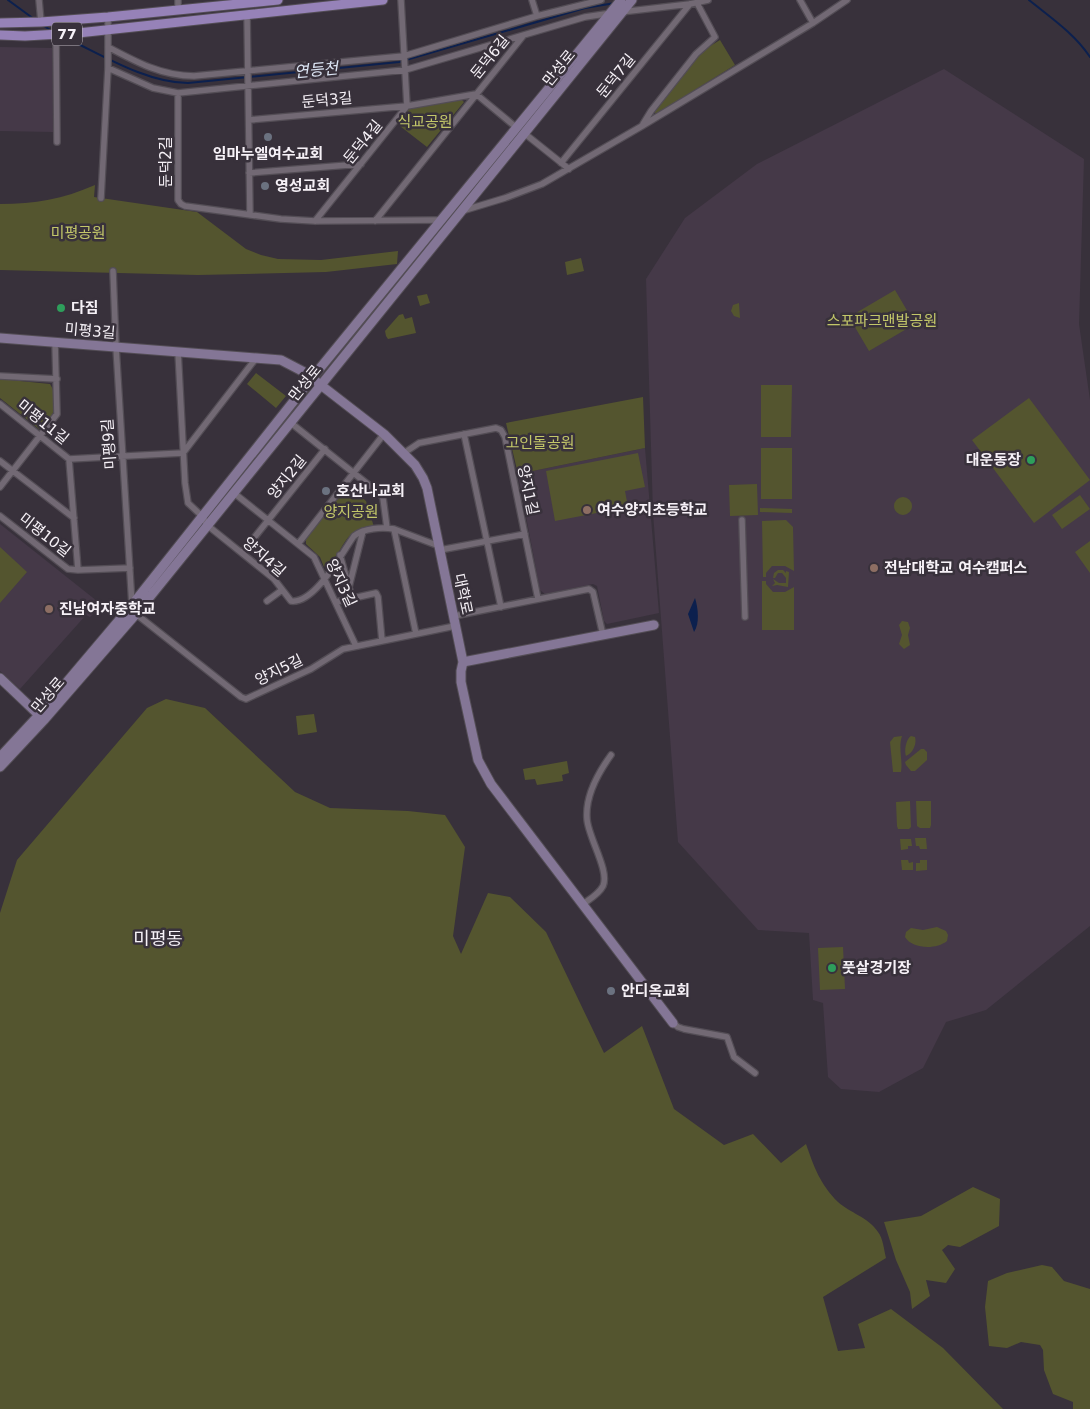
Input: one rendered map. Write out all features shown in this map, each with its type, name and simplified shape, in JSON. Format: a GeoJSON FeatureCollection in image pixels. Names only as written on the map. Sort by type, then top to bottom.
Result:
{"type":"FeatureCollection","features":[{"type":"Feature","properties":{"kind":"main road","name":"77"},"geometry":{"type":"LineString","coordinates":[[0,22],[41,22],[108,17],[136,14],[178,5],[278,0]]}},
{"type":"Feature","properties":{"kind":"main road","name":"77"},"geometry":{"type":"LineString","coordinates":[[0,35],[25,36],[108,30],[359,1],[383,0]]}},
{"type":"Feature","properties":{"kind":"main road"},"geometry":{"type":"LineString","coordinates":[[136,14],[137,27]]}},
{"type":"Feature","properties":{"kind":"main road"},"geometry":{"type":"LineString","coordinates":[[59,34],[60,20]]}},
{"type":"Feature","properties":{"kind":"street"},"geometry":{"type":"LineString","coordinates":[[39,0],[41,22]]}},
{"type":"Feature","properties":{"kind":"street"},"geometry":{"type":"LineString","coordinates":[[401,0],[407,106]]}},
{"type":"Feature","properties":{"kind":"street"},"geometry":{"type":"LineString","coordinates":[[532,0],[537,16]]}},
{"type":"Feature","properties":{"kind":"street"},"geometry":{"type":"LineString","coordinates":[[108,47],[149,67],[180,76],[248,71],[404,56],[537,16],[601,0]]}},
{"type":"Feature","properties":{"kind":"street","name":"만성로"},"geometry":{"type":"LineString","coordinates":[[0,768],[132,605],[205,521],[234,493],[460,211],[621,0]]}},
{"type":"Feature","properties":{"kind":"street","name":"만성로"},"geometry":{"type":"LineString","coordinates":[[0,757],[41,717],[136,614],[312,378],[442,220],[632,0]]}},
{"type":"Feature","properties":{"kind":"street"},"geometry":{"type":"LineString","coordinates":[[610,13],[690,4],[708,0]]}},
{"type":"Feature","properties":{"kind":"street"},"geometry":{"type":"LineString","coordinates":[[800,0],[813,23]]}},
{"type":"Feature","properties":{"kind":"street"},"geometry":{"type":"LineString","coordinates":[[460,211],[524,192],[569,169],[813,23],[847,0]]}},
{"type":"Feature","properties":{"kind":"street"},"geometry":{"type":"LineString","coordinates":[[642,126],[651,111],[696,54],[715,37],[697,3]]}},
{"type":"Feature","properties":{"kind":"street","name":"둔덕7길"},"geometry":{"type":"LineString","coordinates":[[561,163],[690,4]]}},
{"type":"Feature","properties":{"kind":"street","name":"둔덕6길"},"geometry":{"type":"LineString","coordinates":[[375,221],[523,36],[585,17],[610,13]]}},
{"type":"Feature","properties":{"kind":"street"},"geometry":{"type":"LineString","coordinates":[[248,14],[250,215]]}},
{"type":"Feature","properties":{"kind":"street"},"geometry":{"type":"LineString","coordinates":[[101,198],[108,68],[108,17]]}},
{"type":"Feature","properties":{"kind":"street"},"geometry":{"type":"LineString","coordinates":[[57,142],[59,34]]}},
{"type":"Feature","properties":{"kind":"street"},"geometry":{"type":"LineString","coordinates":[[405,70],[523,36]]}},
{"type":"Feature","properties":{"kind":"street"},"geometry":{"type":"LineString","coordinates":[[108,68],[153,88],[178,93]]}},
{"type":"Feature","properties":{"kind":"street","name":"둔덕3길"},"geometry":{"type":"LineString","coordinates":[[178,93],[405,70]]}},
{"type":"Feature","properties":{"kind":"street","name":"둔덕2길"},"geometry":{"type":"LineString","coordinates":[[178,93],[179,201],[191,208],[281,219],[315,221],[442,220]]}},
{"type":"Feature","properties":{"kind":"street","name":"둔덕6길"},"geometry":{"type":"LineString","coordinates":[[407,106],[476,94],[521,130]]}},
{"type":"Feature","properties":{"kind":"street","name":"둔덕3길"},"geometry":{"type":"LineString","coordinates":[[249,120],[407,106]]}},
{"type":"Feature","properties":{"kind":"street","name":"둔덕4길"},"geometry":{"type":"LineString","coordinates":[[315,221],[407,106]]}},
{"type":"Feature","properties":{"kind":"street"},"geometry":{"type":"LineString","coordinates":[[521,130],[569,169]]}},
{"type":"Feature","properties":{"kind":"street"},"geometry":{"type":"LineString","coordinates":[[249,173],[361,164]]}},
{"type":"Feature","properties":{"kind":"street","name":"미평9길"},"geometry":{"type":"LineString","coordinates":[[113,271],[132,605],[136,614]]}},
{"type":"Feature","properties":{"kind":"street","name":"미평3길"},"geometry":{"type":"LineString","coordinates":[[0,338],[272,358],[288,362],[321,385]]}},
{"type":"Feature","properties":{"kind":"street"},"geometry":{"type":"LineString","coordinates":[[0,487],[58,414],[55,342]]}},
{"type":"Feature","properties":{"kind":"street"},"geometry":{"type":"LineString","coordinates":[[178,351],[187,502],[205,521]]}},
{"type":"Feature","properties":{"kind":"street"},"geometry":{"type":"LineString","coordinates":[[183,453],[257,357]]}},
{"type":"Feature","properties":{"kind":"street","name":"미평11길"},"geometry":{"type":"LineString","coordinates":[[0,376],[56,379]]}},
{"type":"Feature","properties":{"kind":"street","name":"대학로"},"geometry":{"type":"LineString","coordinates":[[321,385],[384,434],[415,465],[423,478],[427,488],[463,662],[461,682],[480,767],[673,1023]]}},
{"type":"Feature","properties":{"kind":"street","name":"미평11길"},"geometry":{"type":"LineString","coordinates":[[0,404],[70,459],[183,453]]}},
{"type":"Feature","properties":{"kind":"street","name":"양지2길"},"geometry":{"type":"LineString","coordinates":[[291,422],[382,496],[416,634]]}},
{"type":"Feature","properties":{"kind":"street","name":"양지1길"},"geometry":{"type":"LineString","coordinates":[[404,453],[420,443],[499,428],[503,433],[538,599]]}},
{"type":"Feature","properties":{"kind":"street"},"geometry":{"type":"LineString","coordinates":[[298,544],[384,434]]}},
{"type":"Feature","properties":{"kind":"street"},"geometry":{"type":"LineString","coordinates":[[464,434],[501,607]]}},
{"type":"Feature","properties":{"kind":"street","name":"양지2길"},"geometry":{"type":"LineString","coordinates":[[268,520],[325,449]]}},
{"type":"Feature","properties":{"kind":"street","name":"미평11길"},"geometry":{"type":"LineString","coordinates":[[70,459],[74,518]]}},
{"type":"Feature","properties":{"kind":"street"},"geometry":{"type":"LineString","coordinates":[[0,461],[13,471]]}},
{"type":"Feature","properties":{"kind":"street","name":"미평10길"},"geometry":{"type":"LineString","coordinates":[[13,471],[74,518],[78,570]]}},
{"type":"Feature","properties":{"kind":"street","name":"양지3길"},"geometry":{"type":"LineString","coordinates":[[234,493],[314,557],[356,646]]}},
{"type":"Feature","properties":{"kind":"street","name":"미평10길"},"geometry":{"type":"LineString","coordinates":[[0,516],[65,567],[78,570],[130,568]]}},
{"type":"Feature","properties":{"kind":"street"},"geometry":{"type":"LineString","coordinates":[[242,553],[268,520]]}},
{"type":"Feature","properties":{"kind":"street"},"geometry":{"type":"LineString","coordinates":[[742,520],[745,617]]}},
{"type":"Feature","properties":{"kind":"street","name":"양지4길"},"geometry":{"type":"LineString","coordinates":[[205,521],[274,579],[290,600],[294,602],[312,594],[324,578]]}},
{"type":"Feature","properties":{"kind":"street"},"geometry":{"type":"LineString","coordinates":[[324,578],[354,536],[362,531],[391,528],[439,548]]}},
{"type":"Feature","properties":{"kind":"street"},"geometry":{"type":"LineString","coordinates":[[349,587],[362,531]]}},
{"type":"Feature","properties":{"kind":"street","name":"양지1길"},"geometry":{"type":"LineString","coordinates":[[439,548],[525,534]]}},
{"type":"Feature","properties":{"kind":"street"},"geometry":{"type":"LineString","coordinates":[[340,555],[352,598]]}},
{"type":"Feature","properties":{"kind":"street"},"geometry":{"type":"LineString","coordinates":[[267,601],[282,590]]}},
{"type":"Feature","properties":{"kind":"street"},"geometry":{"type":"LineString","coordinates":[[454,621],[501,607],[591,590],[602,635]]}},
{"type":"Feature","properties":{"kind":"street"},"geometry":{"type":"LineString","coordinates":[[336,602],[374,592],[376,594],[382,641]]}},
{"type":"Feature","properties":{"kind":"street","name":"양지5길"},"geometry":{"type":"LineString","coordinates":[[136,614],[246,699],[311,669],[341,650],[416,634],[454,621]]}},
{"type":"Feature","properties":{"kind":"street"},"geometry":{"type":"LineString","coordinates":[[463,662],[654,625]]}},
{"type":"Feature","properties":{"kind":"street"},"geometry":{"type":"LineString","coordinates":[[0,678],[41,717]]}},
{"type":"Feature","properties":{"kind":"street"},"geometry":{"type":"LineString","coordinates":[[583,904],[601,889],[604,882],[603,871],[588,826],[587,814],[591,792],[597,777],[611,755]]}},
{"type":"Feature","properties":{"kind":"street"},"geometry":{"type":"LineString","coordinates":[[673,1023],[684,1029],[727,1037],[734,1057],[755,1073]]}},
{"type":"Feature","properties":{"kind":"shaded area"},"geometry":{"type":"Polygon","coordinates":[[[0,47],[52,48],[53,132],[0,131],[0,47]]]}},
{"type":"Feature","properties":{"kind":"shaded area","name":"전남대학교 여수캠퍼스"},"geometry":{"type":"Polygon","coordinates":[[[944,69],[1084,159],[1079,324],[1090,400],[1090,926],[986,1010],[946,1022],[923,1068],[879,1092],[841,1089],[828,1077],[823,1003],[813,1000],[809,933],[758,930],[678,842],[653,513],[646,279],[685,218],[757,164],[944,69]]]}},
{"type":"Feature","properties":{"kind":"shaded area","name":"여수양지초등학교"},"geometry":{"type":"Polygon","coordinates":[[[645,448],[659,613],[607,624],[604,621],[597,586],[593,584],[545,594],[540,590],[518,474],[645,448]]]}},
{"type":"Feature","properties":{"kind":"shaded area","name":"진남여자중학교"},"geometry":{"type":"Polygon","coordinates":[[[0,524],[102,605],[90,617],[86,615],[20,689],[0,671],[0,524]]]}},
{"type":"Feature","properties":{"kind":"green space"},"geometry":{"type":"Polygon","coordinates":[[[720,40],[735,65],[656,114],[654,111],[702,51],[720,40]]]}},
{"type":"Feature","properties":{"kind":"green space","name":"식교공원"},"geometry":{"type":"Polygon","coordinates":[[[461,99],[464,102],[427,147],[396,123],[408,108],[461,99]]]}},
{"type":"Feature","properties":{"kind":"green space","name":"미평공원"},"geometry":{"type":"Polygon","coordinates":[[[95,185],[94,197],[197,212],[246,249],[261,255],[278,259],[321,260],[398,251],[397,264],[326,272],[198,275],[0,270],[0,204],[49,200],[95,185]]]}},
{"type":"Feature","properties":{"kind":"green space"},"geometry":{"type":"Polygon","coordinates":[[[581,258],[584,271],[567,275],[565,262],[581,258]]]}},
{"type":"Feature","properties":{"kind":"green space","name":"스포파크맨발공원"},"geometry":{"type":"Polygon","coordinates":[[[895,290],[915,324],[869,351],[849,317],[895,290]]]}},
{"type":"Feature","properties":{"kind":"green space"},"geometry":{"type":"Polygon","coordinates":[[[427,294],[430,303],[420,306],[417,296],[427,294]]]}},
{"type":"Feature","properties":{"kind":"green space"},"geometry":{"type":"Polygon","coordinates":[[[739,303],[740,318],[734,316],[731,311],[733,305],[739,303]]]}},
{"type":"Feature","properties":{"kind":"green space"},"geometry":{"type":"Polygon","coordinates":[[[403,314],[405,319],[412,317],[416,333],[388,339],[385,331],[399,315],[403,314]]]}},
{"type":"Feature","properties":{"kind":"green space"},"geometry":{"type":"Polygon","coordinates":[[[256,373],[286,396],[276,408],[247,384],[256,373]]]}},
{"type":"Feature","properties":{"kind":"green space"},"geometry":{"type":"Polygon","coordinates":[[[0,379],[50,384],[53,389],[55,402],[49,421],[39,429],[0,398],[0,379]]]}},
{"type":"Feature","properties":{"kind":"green space"},"geometry":{"type":"Polygon","coordinates":[[[761,385],[792,385],[791,437],[761,437],[761,385]]]}},
{"type":"Feature","properties":{"kind":"green space","name":"고인돌공원"},"geometry":{"type":"Polygon","coordinates":[[[643,397],[645,448],[518,474],[506,423],[643,397]]]}},
{"type":"Feature","properties":{"kind":"green space","name":"대운동장"},"geometry":{"type":"Polygon","coordinates":[[[1029,398],[1090,480],[1034,523],[972,440],[1029,398]]]}},
{"type":"Feature","properties":{"kind":"green space"},"geometry":{"type":"Polygon","coordinates":[[[761,448],[792,448],[792,499],[761,499],[761,448]]]}},
{"type":"Feature","properties":{"kind":"green space"},"geometry":{"type":"Polygon","coordinates":[[[638,453],[645,487],[625,491],[628,507],[555,521],[546,471],[638,453]]]}},
{"type":"Feature","properties":{"kind":"green space"},"geometry":{"type":"Polygon","coordinates":[[[757,484],[758,515],[730,516],[729,485],[757,484]]]}},
{"type":"Feature","properties":{"kind":"green space","name":"양지공원"},"geometry":{"type":"Polygon","coordinates":[[[348,486],[366,501],[374,527],[355,532],[344,542],[337,555],[324,567],[320,557],[306,544],[306,539],[348,486]]]}},
{"type":"Feature","properties":{"kind":"green space"},"geometry":{"type":"Polygon","coordinates":[[[1080,495],[1090,509],[1062,529],[1052,515],[1080,495]]]}},
{"type":"Feature","properties":{"kind":"green space"},"geometry":{"type":"Polygon","coordinates":[[[903,497],[909,500],[912,506],[909,512],[903,515],[897,512],[894,506],[897,500],[903,497]]]}},
{"type":"Feature","properties":{"kind":"green space"},"geometry":{"type":"Polygon","coordinates":[[[760,508],[792,509],[792,513],[760,512],[760,508]]]}},
{"type":"Feature","properties":{"kind":"green space"},"geometry":{"type":"Polygon","coordinates":[[[786,520],[793,527],[794,571],[785,566],[772,566],[766,573],[766,577],[763,577],[762,521],[786,520]]]}},
{"type":"Feature","properties":{"kind":"green space"},"geometry":{"type":"Polygon","coordinates":[[[1090,541],[1090,573],[1075,552],[1090,541]]]}},
{"type":"Feature","properties":{"kind":"green space"},"geometry":{"type":"Polygon","coordinates":[[[0,547],[27,572],[0,603],[0,547]]]}},
{"type":"Feature","properties":{"kind":"green space"},"geometry":{"type":"Polygon","coordinates":[[[778,570],[783,570],[786,573],[786,571],[789,572],[788,587],[772,586],[775,583],[773,579],[779,583],[786,583],[786,578],[782,573],[778,573],[773,578],[774,573],[778,570]]]}},
{"type":"Feature","properties":{"kind":"green space"},"geometry":{"type":"Polygon","coordinates":[[[762,581],[766,581],[766,584],[773,592],[785,592],[794,587],[794,630],[762,630],[762,581]]]}},
{"type":"Feature","properties":{"kind":"green space"},"geometry":{"type":"Polygon","coordinates":[[[902,621],[908,622],[910,628],[908,635],[910,645],[904,649],[899,644],[902,635],[899,625],[902,621]]]}},
{"type":"Feature","properties":{"kind":"green space"},"geometry":{"type":"Polygon","coordinates":[[[166,699],[205,708],[295,792],[330,808],[408,811],[445,815],[465,847],[453,936],[461,954],[488,893],[510,897],[546,932],[604,1053],[642,1026],[674,1109],[724,1145],[753,1134],[781,1163],[806,1144],[822,1182],[838,1202],[874,1227],[881,1237],[886,1258],[823,1297],[838,1351],[865,1348],[858,1324],[891,1309],[943,1348],[1003,1409],[0,1409],[0,913],[17,860],[147,708],[166,699]]]}},
{"type":"Feature","properties":{"kind":"green space"},"geometry":{"type":"Polygon","coordinates":[[[314,714],[317,732],[298,735],[296,716],[314,714]]]}},
{"type":"Feature","properties":{"kind":"green space"},"geometry":{"type":"Polygon","coordinates":[[[902,736],[900,745],[901,772],[893,772],[890,742],[894,737],[902,736]]]}},
{"type":"Feature","properties":{"kind":"green space"},"geometry":{"type":"Polygon","coordinates":[[[911,736],[915,737],[915,745],[911,753],[906,756],[906,745],[911,736]]]}},
{"type":"Feature","properties":{"kind":"green space"},"geometry":{"type":"Polygon","coordinates":[[[921,749],[927,752],[927,760],[915,771],[911,771],[905,762],[921,749]]]}},
{"type":"Feature","properties":{"kind":"green space"},"geometry":{"type":"Polygon","coordinates":[[[567,761],[569,773],[562,775],[563,781],[537,785],[535,779],[525,780],[523,769],[567,761]]]}},
{"type":"Feature","properties":{"kind":"green space"},"geometry":{"type":"Polygon","coordinates":[[[910,801],[911,827],[909,829],[898,829],[896,802],[910,801]]]}},
{"type":"Feature","properties":{"kind":"green space"},"geometry":{"type":"Polygon","coordinates":[[[916,801],[931,801],[930,828],[920,828],[917,826],[916,801]]]}},
{"type":"Feature","properties":{"kind":"green space"},"geometry":{"type":"Polygon","coordinates":[[[915,838],[926,838],[927,849],[920,849],[919,846],[916,846],[915,838]]]}},
{"type":"Feature","properties":{"kind":"green space"},"geometry":{"type":"Polygon","coordinates":[[[900,839],[911,839],[912,846],[901,850],[900,839]]]}},
{"type":"Feature","properties":{"kind":"green space"},"geometry":{"type":"Polygon","coordinates":[[[901,860],[908,860],[909,863],[913,862],[913,870],[902,870],[901,860]]]}},
{"type":"Feature","properties":{"kind":"green space"},"geometry":{"type":"Polygon","coordinates":[[[920,860],[927,860],[927,870],[916,871],[916,863],[920,863],[920,860]]]}},
{"type":"Feature","properties":{"kind":"green space"},"geometry":{"type":"Polygon","coordinates":[[[937,927],[946,931],[948,935],[947,941],[937,946],[918,946],[908,941],[905,937],[906,932],[911,928],[923,930],[937,927]]]}},
{"type":"Feature","properties":{"kind":"green space","name":"풋살경기장"},"geometry":{"type":"Polygon","coordinates":[[[843,947],[845,989],[820,990],[818,948],[843,947]]]}},
{"type":"Feature","properties":{"kind":"green space"},"geometry":{"type":"Polygon","coordinates":[[[973,1187],[1000,1199],[999,1226],[960,1247],[948,1245],[942,1250],[955,1269],[946,1283],[926,1280],[930,1296],[912,1309],[910,1292],[896,1260],[884,1222],[921,1216],[973,1187]]]}},
{"type":"Feature","properties":{"kind":"green space"},"geometry":{"type":"Polygon","coordinates":[[[1042,1265],[1052,1267],[1064,1281],[1090,1289],[1090,1409],[1073,1409],[1073,1402],[1053,1394],[1044,1370],[1043,1350],[1040,1345],[1021,1342],[1007,1348],[989,1346],[985,1307],[988,1281],[1007,1273],[1042,1265]]]}},
{"type":"Feature","properties":{"kind":"water"},"geometry":{"type":"Polygon","coordinates":[[[695,598],[698,620],[694,632],[688,614],[695,598]]]}},
{"type":"Feature","properties":{"kind":"waterway","name":"연등천"},"geometry":{"type":"LineString","coordinates":[[8,0],[34,19]]}},
{"type":"Feature","properties":{"kind":"waterway","name":"연등천"},"geometry":{"type":"LineString","coordinates":[[1029,0],[1070,33],[1090,57]]}},
{"type":"Feature","properties":{"kind":"waterway","name":"연등천"},"geometry":{"type":"LineString","coordinates":[[66,38],[141,73],[172,82],[188,83],[399,62],[585,8],[615,3]]}},
{"type":"Feature","properties":{"kind":"waterway","name":"연등천"},"geometry":{"type":"LineString","coordinates":[[44,26],[52,31]]}},
{"type":"Feature","properties":{"kind":"place","name":"임마누엘여수교회"},"geometry":{"type":"Point","coordinates":[268,137]}},
{"type":"Feature","properties":{"kind":"place","name":"영성교회"},"geometry":{"type":"Point","coordinates":[265,186]}},
{"type":"Feature","properties":{"kind":"place","name":"다짐"},"geometry":{"type":"Point","coordinates":[61,308]}},
{"type":"Feature","properties":{"kind":"place","name":"대운동장"},"geometry":{"type":"Point","coordinates":[1031,460]}},
{"type":"Feature","properties":{"kind":"place","name":"호산나교회"},"geometry":{"type":"Point","coordinates":[326,491]}},
{"type":"Feature","properties":{"kind":"place","name":"여수양지초등학교"},"geometry":{"type":"Point","coordinates":[587,510]}},
{"type":"Feature","properties":{"kind":"place","name":"전남대학교 여수캠퍼스"},"geometry":{"type":"Point","coordinates":[874,568]}},
{"type":"Feature","properties":{"kind":"place","name":"진남여자중학교"},"geometry":{"type":"Point","coordinates":[49,609]}},
{"type":"Feature","properties":{"kind":"place","name":"풋살경기장"},"geometry":{"type":"Point","coordinates":[832,968]}},
{"type":"Feature","properties":{"kind":"place","name":"안디옥교회"},"geometry":{"type":"Point","coordinates":[611,991]}},
{"type":"Feature","properties":{"kind":"district","name":"미평동"},"geometry":{"type":"Point","coordinates":[158,938]}}]}
